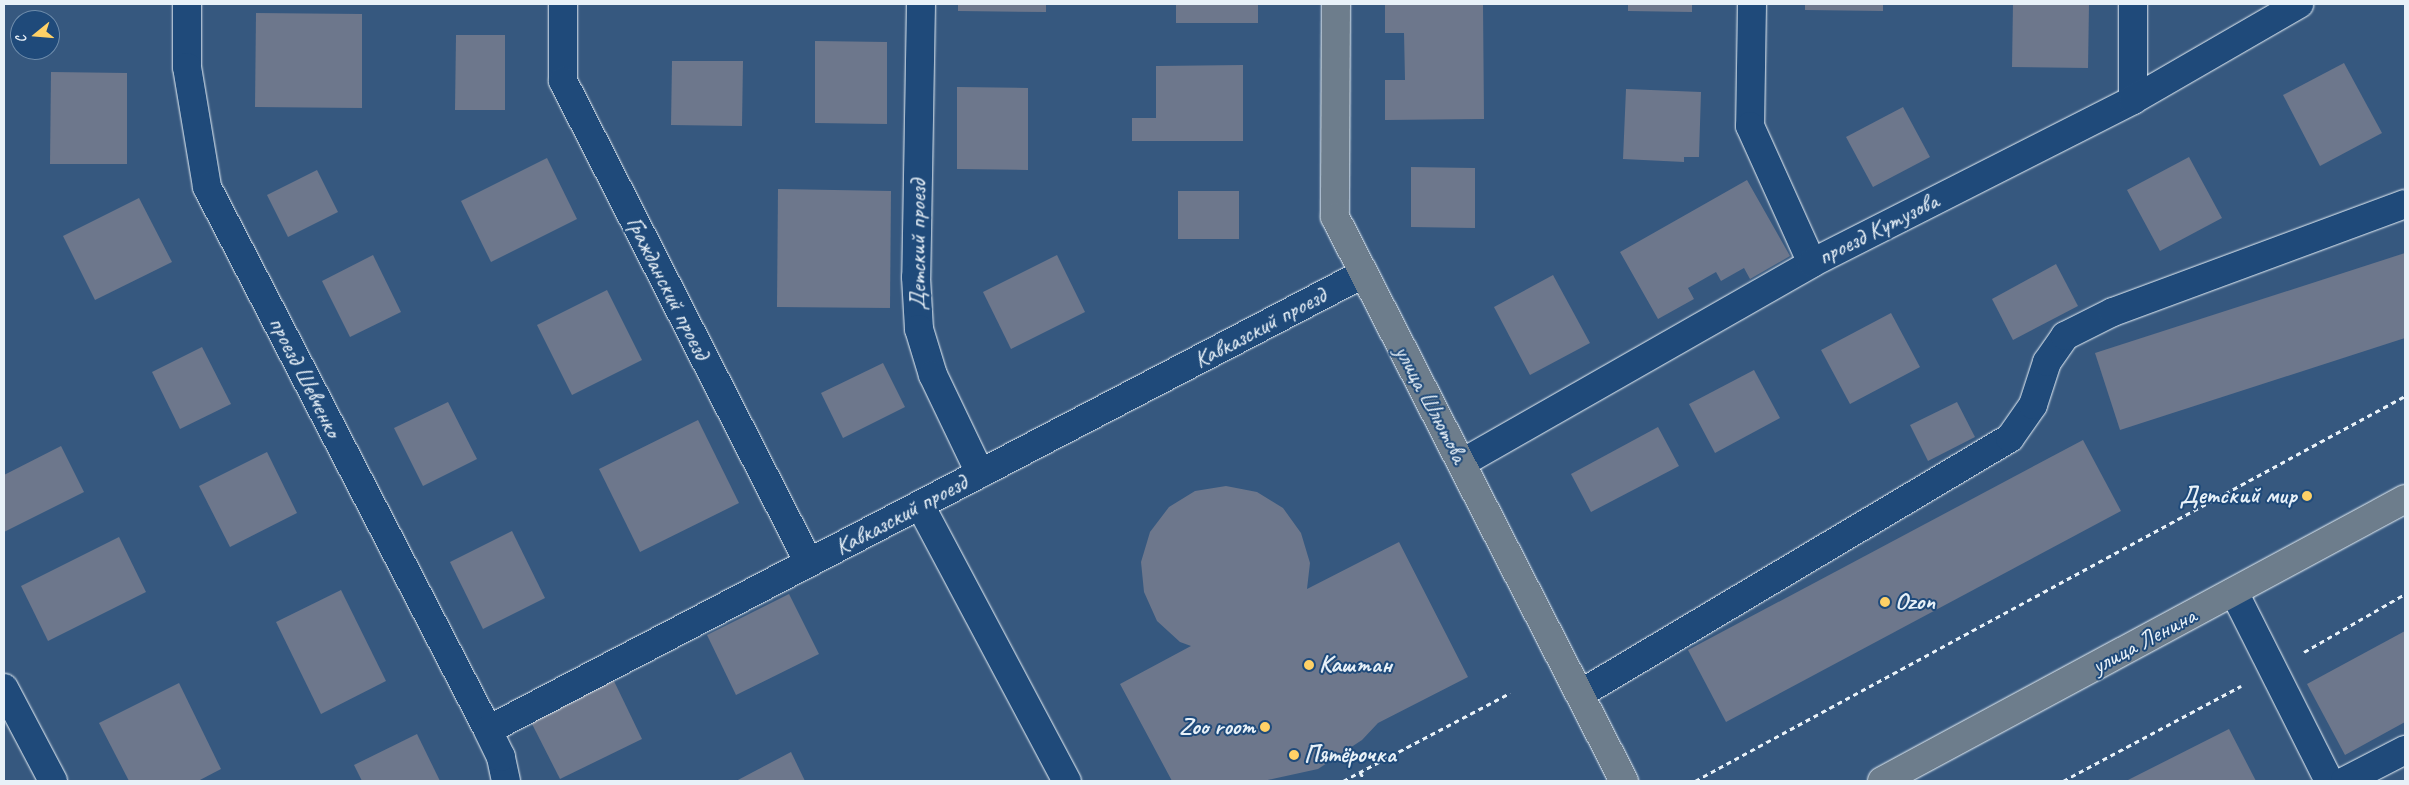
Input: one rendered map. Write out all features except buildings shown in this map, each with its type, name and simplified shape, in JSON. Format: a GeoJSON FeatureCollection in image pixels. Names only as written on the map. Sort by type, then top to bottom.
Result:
{"type":"FeatureCollection","features":[{"type":"Feature","properties":{"kind":"main road","name":"улица Шлютова"},"geometry":{"type":"LineString","coordinates":[[1336,4],[1334,217],[1624,781]]}},
{"type":"Feature","properties":{"kind":"main road","name":"улица Ленина"},"geometry":{"type":"LineString","coordinates":[[1882,781],[2405,500]]}},
{"type":"Feature","properties":{"kind":"street","name":"проезд Шевченко"},"geometry":{"type":"LineString","coordinates":[[187,4],[186,67],[207,187],[488,730]]}},
{"type":"Feature","properties":{"kind":"street","name":"Гражданский проезд"},"geometry":{"type":"LineString","coordinates":[[562,4],[563,81],[809,563]]}},
{"type":"Feature","properties":{"kind":"street","name":"Детский проезд"},"geometry":{"type":"LineString","coordinates":[[921,4],[916,277],[919,329],[932,375],[980,473]]}},
{"type":"Feature","properties":{"kind":"street"},"geometry":{"type":"LineString","coordinates":[[1752,4],[1750,126],[1812,262]]}},
{"type":"Feature","properties":{"kind":"street"},"geometry":{"type":"LineString","coordinates":[[2133,4],[2133,100]]}},
{"type":"Feature","properties":{"kind":"street","name":"проезд Кутузова"},"geometry":{"type":"LineString","coordinates":[[1462,463],[1812,262],[2133,100],[2298,4]]}},
{"type":"Feature","properties":{"kind":"street"},"geometry":{"type":"LineString","coordinates":[[1580,694],[2010,438],[2033,405],[2047,362],[2065,336],[2113,312],[2405,204]]}},
{"type":"Feature","properties":{"kind":"street","name":"Кавказский проезд"},"geometry":{"type":"LineString","coordinates":[[488,730],[1363,274]]}},
{"type":"Feature","properties":{"kind":"street"},"geometry":{"type":"LineString","coordinates":[[920,505],[1067,781]]}},
{"type":"Feature","properties":{"kind":"street"},"geometry":{"type":"LineString","coordinates":[[2234,592],[2329,781]]}},
{"type":"Feature","properties":{"kind":"street"},"geometry":{"type":"LineString","coordinates":[[4,688],[53,781]]}},
{"type":"Feature","properties":{"kind":"street"},"geometry":{"type":"LineString","coordinates":[[488,730],[501,756],[506,781]]}},
{"type":"Feature","properties":{"kind":"street"},"geometry":{"type":"LineString","coordinates":[[2345,781],[2405,750]]}},
{"type":"Feature","properties":{"kind":"path"},"geometry":{"type":"LineString","coordinates":[[1695,781],[2405,396]]}},
{"type":"Feature","properties":{"kind":"path"},"geometry":{"type":"LineString","coordinates":[[2063,781],[2273,670],[2405,594]]}},
{"type":"Feature","properties":{"kind":"path"},"geometry":{"type":"LineString","coordinates":[[1343,781],[1510,693]]}},
{"type":"Feature","properties":{"kind":"path"},"geometry":{"type":"LineString","coordinates":[[1360,772],[1366,781]]}},
{"type":"Feature","properties":{"kind":"place","name":"Детский мир"},"geometry":{"type":"Point","coordinates":[2307,496]}},
{"type":"Feature","properties":{"kind":"place","name":"Ozon"},"geometry":{"type":"Point","coordinates":[1885,602]}},
{"type":"Feature","properties":{"kind":"place","name":"Каштан"},"geometry":{"type":"Point","coordinates":[1309,665]}},
{"type":"Feature","properties":{"kind":"place","name":"Zoo room"},"geometry":{"type":"Point","coordinates":[1265,727]}},
{"type":"Feature","properties":{"kind":"place","name":"Пятёрочка"},"geometry":{"type":"Point","coordinates":[1294,755]}}]}
